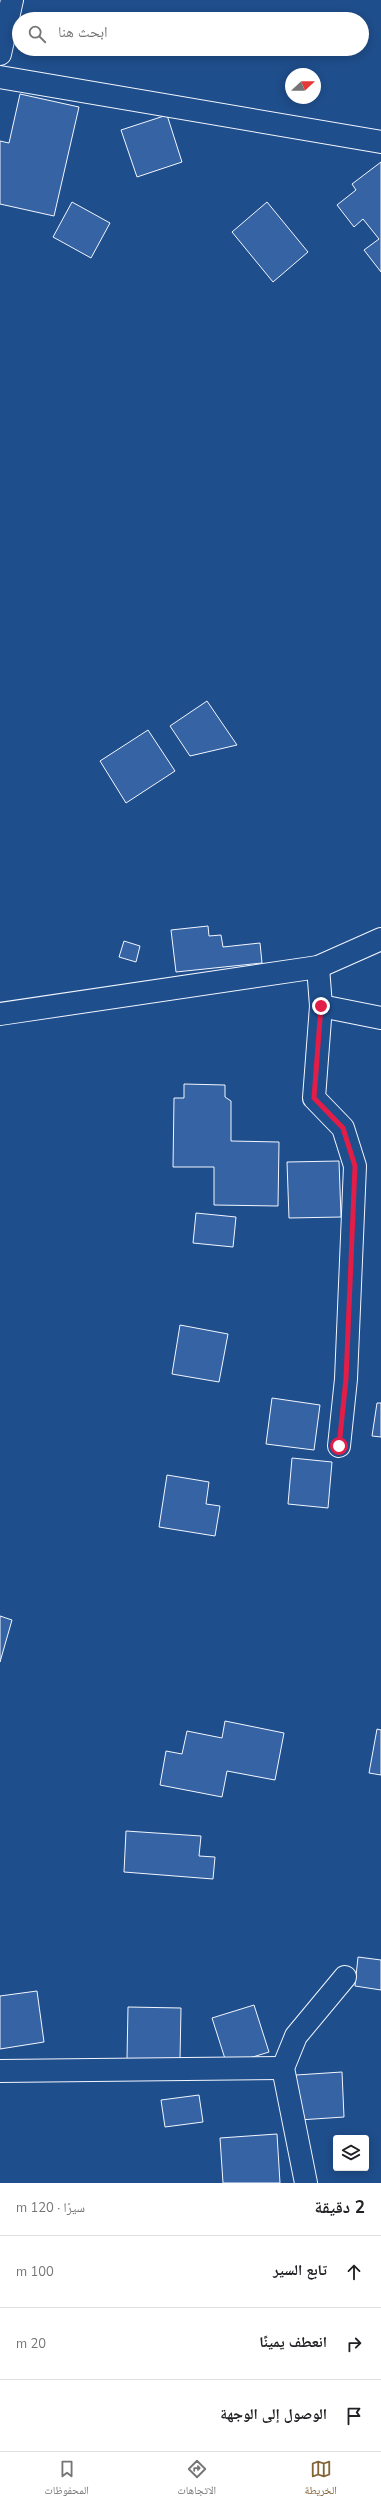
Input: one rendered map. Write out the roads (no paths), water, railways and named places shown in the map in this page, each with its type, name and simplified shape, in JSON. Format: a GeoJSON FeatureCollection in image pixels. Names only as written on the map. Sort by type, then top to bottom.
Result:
{"type":"FeatureCollection","features":[{"type":"Feature","properties":{"kind":"street"},"geometry":{"type":"LineString","coordinates":[[0,54],[12,0]]}},
{"type":"Feature","properties":{"kind":"street"},"geometry":{"type":"LineString","coordinates":[[0,77],[381,142]]}},
{"type":"Feature","properties":{"kind":"street"},"geometry":{"type":"LineString","coordinates":[[0,1014],[318,967],[381,939]]}},
{"type":"Feature","properties":{"kind":"street"},"geometry":{"type":"LineString","coordinates":[[318,967],[321,1006],[314,1098],[343,1128],[355,1166],[346,1379],[339,1446]]}},
{"type":"Feature","properties":{"kind":"street"},"geometry":{"type":"LineString","coordinates":[[321,1006],[381,1018]]}},
{"type":"Feature","properties":{"kind":"street"},"geometry":{"type":"LineString","coordinates":[[306,2183],[283,2068],[296,2036],[345,1977]]}},
{"type":"Feature","properties":{"kind":"street"},"geometry":{"type":"LineString","coordinates":[[0,2071],[283,2068]]}}]}
